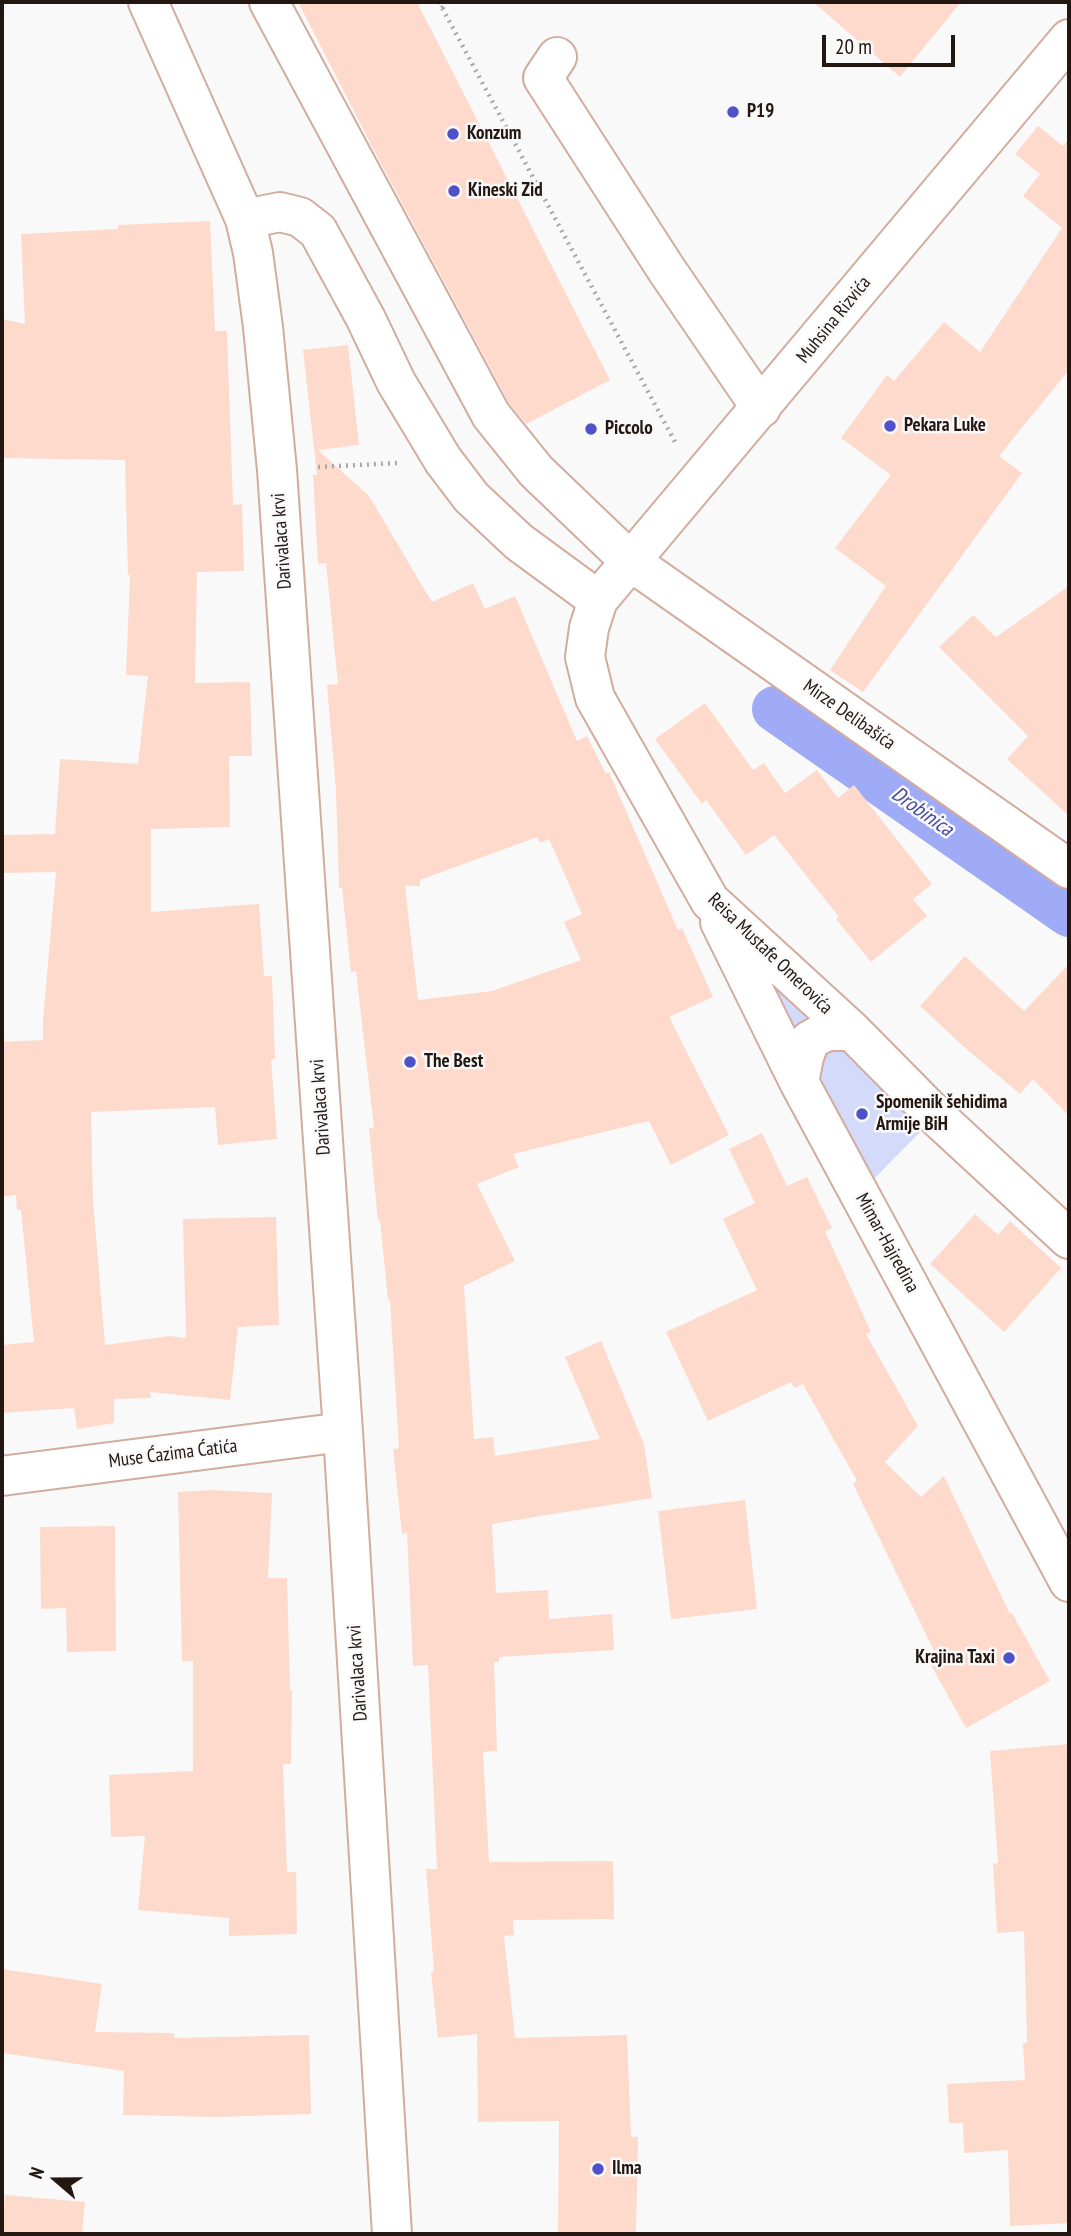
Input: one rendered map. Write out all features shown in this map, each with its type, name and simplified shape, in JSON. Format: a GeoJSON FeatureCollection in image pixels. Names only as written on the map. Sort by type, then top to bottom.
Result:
{"type":"FeatureCollection","features":[{"type":"Feature","properties":{"kind":"street","name":"Darivalaca krvi"},"geometry":{"type":"LineString","coordinates":[[148,2],[245,219],[260,302],[277,470],[343,1432],[392,2234]]}},
{"type":"Feature","properties":{"kind":"street","name":"Mirze Delibašića"},"geometry":{"type":"LineString","coordinates":[[269,2],[491,415],[536,471],[630,561],[1069,869]]}},
{"type":"Feature","properties":{"kind":"street","name":"Muhsina Rizvića"},"geometry":{"type":"LineString","coordinates":[[598,600],[1069,39]]}},
{"type":"Feature","properties":{"kind":"street"},"geometry":{"type":"LineString","coordinates":[[557,57],[543,78],[608,156],[676,260],[761,408]]}},
{"type":"Feature","properties":{"kind":"street"},"geometry":{"type":"LineString","coordinates":[[245,219],[280,212],[300,217],[318,231],[366,319],[396,383],[443,460],[471,497],[519,542],[598,600]]}},
{"type":"Feature","properties":{"kind":"street","name":"Reisa Mustafe Omerovića"},"geometry":{"type":"LineString","coordinates":[[598,600],[589,628],[585,657],[595,698],[710,901],[852,1031],[936,1115],[1069,1239]]}},
{"type":"Feature","properties":{"kind":"street","name":"Mimar-Hajredina"},"geometry":{"type":"LineString","coordinates":[[710,901],[799,1082],[1069,1582]]}},
{"type":"Feature","properties":{"kind":"street"},"geometry":{"type":"LineString","coordinates":[[799,1082],[810,1040],[827,1031],[852,1031]]}},
{"type":"Feature","properties":{"kind":"street","name":"Muse Ćazima Ćatića"},"geometry":{"type":"LineString","coordinates":[[2,1476],[343,1432]]}},
{"type":"Feature","properties":{"kind":"path"},"geometry":{"type":"LineString","coordinates":[[439,2],[697,483]]}},
{"type":"Feature","properties":{"kind":"path"},"geometry":{"type":"LineString","coordinates":[[442,8],[446,2]]}},
{"type":"Feature","properties":{"kind":"path"},"geometry":{"type":"LineString","coordinates":[[277,470],[443,460]]}},
{"type":"Feature","properties":{"kind":"shaded area"},"geometry":{"type":"Polygon","coordinates":[[[710,901],[936,1116],[860,1193],[710,901]]]}},
{"type":"Feature","properties":{"kind":"building","name":"Kineski Zid"},"geometry":{"type":"Polygon","coordinates":[[[298,2],[417,2],[610,380],[526,424],[509,403],[298,2]]]}},
{"type":"Feature","properties":{"kind":"building"},"geometry":{"type":"Polygon","coordinates":[[[813,2],[961,2],[900,77],[813,2]]]}},
{"type":"Feature","properties":{"kind":"building"},"geometry":{"type":"Polygon","coordinates":[[[1038,126],[1063,146],[1069,138],[1069,370],[999,456],[1022,473],[863,692],[830,670],[886,586],[835,548],[891,475],[841,438],[887,375],[894,381],[944,322],[980,352],[1062,228],[1023,196],[1040,174],[1015,154],[1038,126]]]}},
{"type":"Feature","properties":{"kind":"building"},"geometry":{"type":"Polygon","coordinates":[[[210,221],[215,331],[227,331],[233,505],[242,504],[244,571],[197,572],[195,683],[250,682],[252,756],[229,756],[230,827],[151,829],[151,912],[259,904],[264,976],[272,976],[275,1059],[271,1059],[277,1139],[218,1145],[215,1107],[91,1112],[93,1200],[105,1345],[169,1336],[186,1338],[183,1219],[276,1217],[279,1325],[238,1327],[230,1400],[150,1392],[151,1398],[114,1399],[114,1423],[77,1429],[74,1408],[2,1413],[2,1345],[34,1342],[21,1210],[17,1210],[16,1195],[2,1197],[2,1042],[43,1040],[56,872],[2,873],[2,835],[55,834],[60,759],[138,764],[148,676],[126,675],[130,575],[125,460],[2,458],[2,319],[25,324],[21,234],[118,229],[118,225],[210,221]]]}},
{"type":"Feature","properties":{"kind":"building"},"geometry":{"type":"Polygon","coordinates":[[[348,345],[359,445],[318,450],[369,496],[432,602],[473,583],[485,609],[515,596],[577,741],[587,736],[606,774],[609,772],[678,930],[682,928],[713,997],[669,1017],[729,1135],[671,1165],[649,1121],[513,1154],[519,1167],[477,1184],[515,1261],[464,1286],[474,1439],[493,1437],[495,1456],[600,1439],[565,1357],[601,1341],[644,1444],[652,1498],[492,1524],[496,1593],[548,1590],[549,1619],[612,1614],[614,1650],[499,1657],[499,1662],[494,1662],[497,1751],[483,1752],[489,1862],[613,1861],[614,1919],[513,1920],[514,1935],[504,1936],[515,2038],[627,2035],[631,2137],[638,2137],[636,2234],[558,2234],[559,2121],[478,2122],[477,2034],[438,2038],[431,1972],[434,1971],[426,1869],[437,1869],[428,1665],[413,1666],[407,1533],[402,1534],[393,1449],[399,1448],[390,1300],[380,1220],[378,1221],[369,1128],[374,1128],[356,971],[351,972],[342,888],[339,888],[336,790],[327,685],[338,684],[326,563],[318,564],[313,475],[317,475],[303,350],[348,345]],[[537,837],[420,880],[420,886],[405,886],[418,1000],[492,991],[581,960],[564,922],[582,914],[549,839],[540,843],[537,837]]]}},
{"type":"Feature","properties":{"kind":"building"},"geometry":{"type":"Polygon","coordinates":[[[1069,586],[1069,816],[1007,759],[1028,736],[939,647],[973,615],[996,637],[1069,586]]]}},
{"type":"Feature","properties":{"kind":"building"},"geometry":{"type":"Polygon","coordinates":[[[705,703],[753,770],[764,763],[785,793],[817,770],[838,798],[854,785],[932,884],[913,899],[927,916],[871,962],[774,835],[746,855],[706,800],[702,804],[655,739],[705,703]]]}},
{"type":"Feature","properties":{"kind":"building"},"geometry":{"type":"Polygon","coordinates":[[[965,956],[1024,1011],[1069,964],[1069,1116],[1033,1079],[1020,1094],[920,1006],[965,956]]]}},
{"type":"Feature","properties":{"kind":"building"},"geometry":{"type":"Polygon","coordinates":[[[762,1133],[787,1186],[807,1177],[832,1228],[825,1231],[871,1332],[866,1334],[918,1426],[885,1462],[921,1497],[944,1476],[1010,1614],[1012,1613],[1050,1681],[966,1728],[928,1660],[936,1655],[853,1484],[857,1481],[803,1384],[794,1388],[791,1382],[708,1421],[666,1332],[757,1290],[723,1219],[755,1203],[729,1149],[762,1133]]]}},
{"type":"Feature","properties":{"kind":"building"},"geometry":{"type":"Polygon","coordinates":[[[975,1214],[998,1235],[1010,1221],[1061,1268],[1004,1332],[930,1264],[975,1214]]]}},
{"type":"Feature","properties":{"kind":"building"},"geometry":{"type":"Polygon","coordinates":[[[212,1490],[272,1493],[268,1578],[287,1578],[292,1690],[291,1764],[283,1764],[287,1872],[296,1872],[297,1934],[229,1936],[229,1918],[138,1910],[145,1836],[111,1837],[109,1775],[193,1771],[193,1661],[182,1661],[178,1492],[212,1490]]]}},
{"type":"Feature","properties":{"kind":"building"},"geometry":{"type":"Polygon","coordinates":[[[745,1500],[757,1609],[671,1619],[658,1511],[745,1500]]]}},
{"type":"Feature","properties":{"kind":"building"},"geometry":{"type":"Polygon","coordinates":[[[115,1526],[116,1651],[67,1652],[66,1608],[41,1609],[40,1527],[115,1526]]]}},
{"type":"Feature","properties":{"kind":"building"},"geometry":{"type":"Polygon","coordinates":[[[1069,1744],[1069,2223],[1010,2226],[1008,2150],[964,2153],[963,2123],[949,2123],[947,2084],[1025,2080],[1023,2043],[1027,2043],[1024,1931],[997,1933],[993,1864],[998,1863],[990,1751],[1069,1744]]]}},
{"type":"Feature","properties":{"kind":"building"},"geometry":{"type":"Polygon","coordinates":[[[2,1969],[102,1984],[95,2032],[174,2033],[174,2038],[309,2035],[311,2114],[217,2117],[123,2115],[124,2071],[2,2053],[2,1969]]]}},
{"type":"Feature","properties":{"kind":"building"},"geometry":{"type":"Polygon","coordinates":[[[5,2195],[85,2202],[82,2234],[2,2234],[5,2195]]]}},
{"type":"Feature","properties":{"kind":"waterway","name":"Drobinica"},"geometry":{"type":"LineString","coordinates":[[775,709],[1069,914]]}},
{"type":"Feature","properties":{"kind":"place","name":"P19"},"geometry":{"type":"Point","coordinates":[733,112]}},
{"type":"Feature","properties":{"kind":"place","name":"Konzum"},"geometry":{"type":"Point","coordinates":[453,134]}},
{"type":"Feature","properties":{"kind":"place","name":"Kineski Zid"},"geometry":{"type":"Point","coordinates":[454,191]}},
{"type":"Feature","properties":{"kind":"place","name":"Pekara Luke"},"geometry":{"type":"Point","coordinates":[890,426]}},
{"type":"Feature","properties":{"kind":"place","name":"Piccolo"},"geometry":{"type":"Point","coordinates":[591,429]}},
{"type":"Feature","properties":{"kind":"place","name":"The Best"},"geometry":{"type":"Point","coordinates":[410,1062]}},
{"type":"Feature","properties":{"kind":"place","name":"Spomenik šehidima Armije BiH"},"geometry":{"type":"Point","coordinates":[862,1114]}},
{"type":"Feature","properties":{"kind":"place","name":"Krajina Taxi"},"geometry":{"type":"Point","coordinates":[1009,1658]}},
{"type":"Feature","properties":{"kind":"place","name":"Ilma"},"geometry":{"type":"Point","coordinates":[598,2169]}}]}
